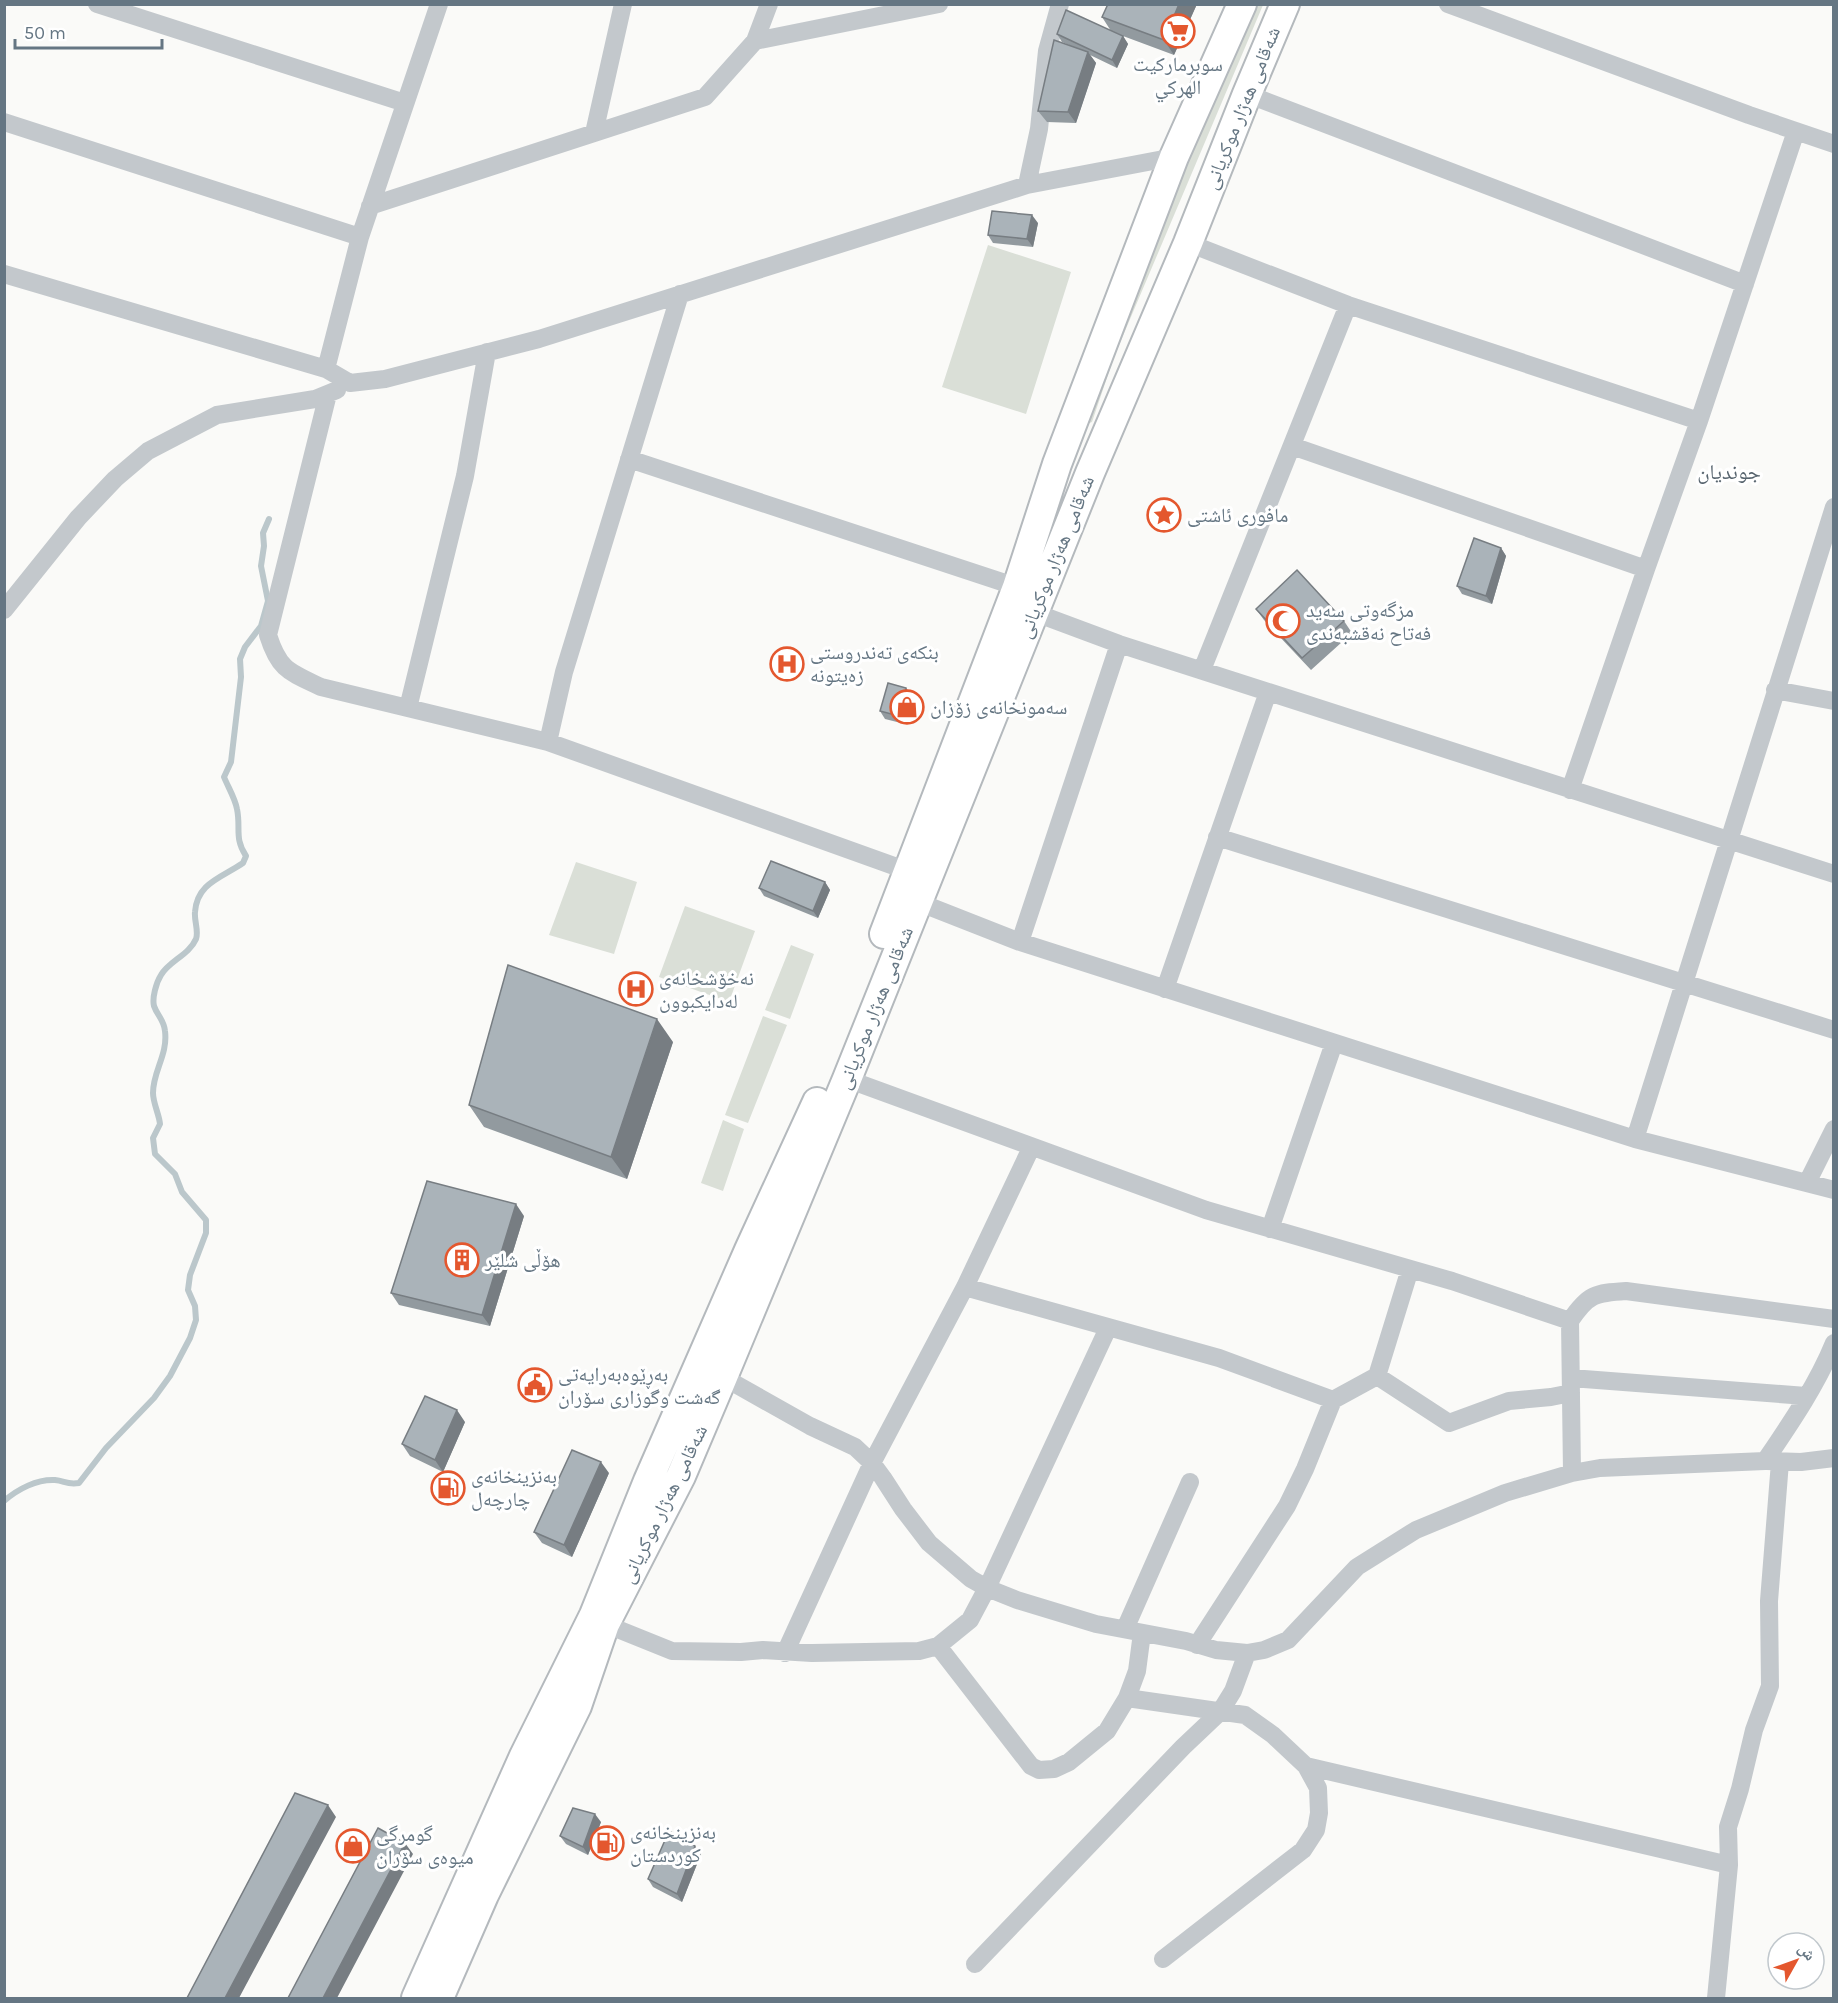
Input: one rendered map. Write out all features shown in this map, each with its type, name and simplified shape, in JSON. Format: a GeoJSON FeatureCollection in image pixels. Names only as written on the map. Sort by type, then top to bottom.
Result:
{"type":"FeatureCollection","features":[{"type":"Feature","properties":{"kind":"highway","name":"شەقامی ھەژار موکریانی"},"geometry":{"type":"LineString","coordinates":[[428,1997],[524,1756],[594,1615],[648,1481],[749,1250],[843,1045],[1017,587],[1057,464],[1174,157],[1242,4]]}},
{"type":"Feature","properties":{"kind":"highway","name":"شەقامی ھەژار موکریانی"},"geometry":{"type":"LineString","coordinates":[[428,1997],[484,1895],[577,1706],[605,1624],[681,1476],[847,1079],[1033,612],[1188,243],[1284,4]]}},
{"type":"Feature","properties":{"kind":"highway"},"geometry":{"type":"LineString","coordinates":[[1057,464],[1090,473]]}},
{"type":"Feature","properties":{"kind":"street"},"geometry":{"type":"LineString","coordinates":[[97,4],[405,103]]}},
{"type":"Feature","properties":{"kind":"street"},"geometry":{"type":"LineString","coordinates":[[326,369],[360,237],[439,4]]}},
{"type":"Feature","properties":{"kind":"street"},"geometry":{"type":"LineString","coordinates":[[594,133],[623,4]]}},
{"type":"Feature","properties":{"kind":"street"},"geometry":{"type":"LineString","coordinates":[[370,206],[705,97],[755,41],[769,4]]}},
{"type":"Feature","properties":{"kind":"street"},"geometry":{"type":"LineString","coordinates":[[755,41],[939,4]]}},
{"type":"Feature","properties":{"kind":"street"},"geometry":{"type":"LineString","coordinates":[[1027,185],[1039,129],[1047,51],[1060,4]]}},
{"type":"Feature","properties":{"kind":"street"},"geometry":{"type":"LineString","coordinates":[[1448,4],[1493,12],[1833,144]]}},
{"type":"Feature","properties":{"kind":"street"},"geometry":{"type":"LineString","coordinates":[[1247,94],[1744,284]]}},
{"type":"Feature","properties":{"kind":"street"},"geometry":{"type":"LineString","coordinates":[[4,122],[360,237]]}},
{"type":"Feature","properties":{"kind":"street"},"geometry":{"type":"LineString","coordinates":[[1570,790],[1699,421],[1796,131]]}},
{"type":"Feature","properties":{"kind":"street"},"geometry":{"type":"LineString","coordinates":[[4,610],[78,518],[115,479],[148,451],[217,415],[315,399],[350,383],[385,379],[539,339],[1027,185],[1174,157]]}},
{"type":"Feature","properties":{"kind":"street"},"geometry":{"type":"LineString","coordinates":[[1188,243],[1348,305],[1699,421]]}},
{"type":"Feature","properties":{"kind":"street"},"geometry":{"type":"LineString","coordinates":[[4,273],[326,369],[350,383]]}},
{"type":"Feature","properties":{"kind":"street"},"geometry":{"type":"LineString","coordinates":[[548,742],[564,672],[680,294]]}},
{"type":"Feature","properties":{"kind":"street"},"geometry":{"type":"LineString","coordinates":[[1202,670],[1348,305]]}},
{"type":"Feature","properties":{"kind":"street"},"geometry":{"type":"LineString","coordinates":[[408,708],[465,476],[487,352]]}},
{"type":"Feature","properties":{"kind":"street"},"geometry":{"type":"LineString","coordinates":[[328,394],[268,635],[274,655],[290,673],[321,687],[548,742],[908,871]]}},
{"type":"Feature","properties":{"kind":"street"},"geometry":{"type":"LineString","coordinates":[[1292,446],[1646,569]]}},
{"type":"Feature","properties":{"kind":"street"},"geometry":{"type":"LineString","coordinates":[[629,459],[1017,587]]}},
{"type":"Feature","properties":{"kind":"street"},"geometry":{"type":"LineString","coordinates":[[1635,1139],[1833,507]]}},
{"type":"Feature","properties":{"kind":"street"},"geometry":{"type":"LineString","coordinates":[[1033,612],[1119,644],[1833,874]]}},
{"type":"Feature","properties":{"kind":"street"},"geometry":{"type":"LineString","coordinates":[[1020,942],[1119,644]]}},
{"type":"Feature","properties":{"kind":"street"},"geometry":{"type":"LineString","coordinates":[[1775,690],[1833,701]]}},
{"type":"Feature","properties":{"kind":"street"},"geometry":{"type":"LineString","coordinates":[[1165,989],[1268,692]]}},
{"type":"Feature","properties":{"kind":"street"},"geometry":{"type":"LineString","coordinates":[[1217,837],[1833,1030]]}},
{"type":"Feature","properties":{"kind":"street"},"geometry":{"type":"LineString","coordinates":[[918,902],[1020,942],[1635,1139],[1833,1190]]}},
{"type":"Feature","properties":{"kind":"street"},"geometry":{"type":"LineString","coordinates":[[1270,1229],[1334,1043]]}},
{"type":"Feature","properties":{"kind":"street"},"geometry":{"type":"LineString","coordinates":[[847,1079],[1206,1210],[1410,1269],[1570,1321]]}},
{"type":"Feature","properties":{"kind":"street"},"geometry":{"type":"LineString","coordinates":[[1808,1183],[1833,1129]]}},
{"type":"Feature","properties":{"kind":"street"},"geometry":{"type":"LineString","coordinates":[[784,1653],[872,1463],[965,1287],[1031,1148]]}},
{"type":"Feature","properties":{"kind":"street"},"geometry":{"type":"LineString","coordinates":[[1197,1645],[1287,1506],[1333,1400],[1377,1376],[1410,1269]]}},
{"type":"Feature","properties":{"kind":"street"},"geometry":{"type":"LineString","coordinates":[[965,1287],[1219,1358],[1333,1400]]}},
{"type":"Feature","properties":{"kind":"street"},"geometry":{"type":"LineString","coordinates":[[1572,1473],[1570,1321],[1581,1305],[1598,1293],[1626,1291],[1833,1319]]}},
{"type":"Feature","properties":{"kind":"street"},"geometry":{"type":"LineString","coordinates":[[605,1624],[672,1650],[741,1652],[763,1650],[784,1653],[919,1651],[938,1646],[969,1620],[987,1588],[1108,1328]]}},
{"type":"Feature","properties":{"kind":"street"},"geometry":{"type":"LineString","coordinates":[[1716,1998],[1729,1865],[1728,1827],[1754,1730],[1770,1686],[1772,1462],[1828,1358],[1833,1343]]}},
{"type":"Feature","properties":{"kind":"street"},"geometry":{"type":"LineString","coordinates":[[1377,1376],[1449,1423],[1509,1401],[1551,1397],[1571,1385],[1806,1396]]}},
{"type":"Feature","properties":{"kind":"street"},"geometry":{"type":"LineString","coordinates":[[723,1377],[810,1426],[855,1447],[872,1463],[928,1543],[971,1579],[987,1588],[1017,1600],[1096,1624],[1216,1650],[1247,1653],[1264,1650],[1288,1640],[1357,1567],[1416,1530],[1505,1493],[1572,1473],[1600,1468],[1801,1462],[1833,1458]]}},
{"type":"Feature","properties":{"kind":"street"},"geometry":{"type":"LineString","coordinates":[[938,1646],[1031,1766],[1039,1770],[1054,1769],[1070,1762],[1107,1731],[1127,1698],[1137,1671],[1134,1631],[1190,1482]]}},
{"type":"Feature","properties":{"kind":"street"},"geometry":{"type":"LineString","coordinates":[[975,1964],[1183,1747],[1220,1712],[1233,1691],[1247,1653]]}},
{"type":"Feature","properties":{"kind":"street"},"geometry":{"type":"LineString","coordinates":[[1127,1698],[1245,1715],[1273,1736],[1306,1766],[1318,1788],[1319,1813],[1316,1830],[1303,1850],[1163,1959]]}},
{"type":"Feature","properties":{"kind":"street"},"geometry":{"type":"LineString","coordinates":[[1306,1766],[1729,1865]]}},
{"type":"Feature","properties":{"kind":"shaded area"},"geometry":{"type":"Polygon","coordinates":[[[1246,5],[1263,5],[1114,357],[1092,422],[1085,425],[1246,5]]]}},
{"type":"Feature","properties":{"kind":"shaded area"},"geometry":{"type":"Polygon","coordinates":[[[988,245],[1071,272],[1026,414],[942,387],[988,245]]]}},
{"type":"Feature","properties":{"kind":"shaded area"},"geometry":{"type":"Polygon","coordinates":[[[576,862],[637,882],[614,954],[549,935],[576,862]]]}},
{"type":"Feature","properties":{"kind":"shaded area"},"geometry":{"type":"Polygon","coordinates":[[[685,906],[755,931],[729,1002],[659,977],[685,906]]]}},
{"type":"Feature","properties":{"kind":"shaded area"},"geometry":{"type":"Polygon","coordinates":[[[791,945],[814,954],[790,1019],[765,1010],[791,945]]]}},
{"type":"Feature","properties":{"kind":"shaded area"},"geometry":{"type":"Polygon","coordinates":[[[763,1016],[787,1025],[748,1123],[725,1115],[763,1016]]]}},
{"type":"Feature","properties":{"kind":"shaded area"},"geometry":{"type":"Polygon","coordinates":[[[723,1120],[744,1129],[723,1191],[701,1183],[723,1120]]]}},
{"type":"Feature","properties":{"kind":"building"},"geometry":{"type":"Polygon","coordinates":[[[1108,4],[1179,4],[1164,40],[1102,17],[1108,4]]]}},
{"type":"Feature","properties":{"kind":"building"},"geometry":{"type":"Polygon","coordinates":[[[1066,10],[1123,36],[1112,60],[1057,34],[1066,10]]]}},
{"type":"Feature","properties":{"kind":"building"},"geometry":{"type":"Polygon","coordinates":[[[1054,40],[1088,52],[1068,112],[1038,111],[1054,40]]]}},
{"type":"Feature","properties":{"kind":"building"},"geometry":{"type":"Polygon","coordinates":[[[992,211],[1032,215],[1027,239],[988,235],[992,211]]]}},
{"type":"Feature","properties":{"kind":"building"},"geometry":{"type":"Polygon","coordinates":[[[1474,538],[1501,548],[1486,596],[1457,586],[1474,538]]]}},
{"type":"Feature","properties":{"kind":"building"},"geometry":{"type":"Polygon","coordinates":[[[1297,570],[1344,621],[1302,658],[1256,609],[1297,570]]]}},
{"type":"Feature","properties":{"kind":"building"},"geometry":{"type":"Polygon","coordinates":[[[888,683],[906,688],[899,716],[880,711],[888,683]]]}},
{"type":"Feature","properties":{"kind":"building"},"geometry":{"type":"Polygon","coordinates":[[[771,861],[825,882],[813,911],[759,888],[771,861]]]}},
{"type":"Feature","properties":{"kind":"building"},"geometry":{"type":"Polygon","coordinates":[[[508,965],[657,1019],[611,1157],[469,1105],[508,965]]]}},
{"type":"Feature","properties":{"kind":"building","name":"هۆڵی شلێر"},"geometry":{"type":"Polygon","coordinates":[[[427,1181],[516,1204],[482,1315],[391,1293],[427,1181]]]}},
{"type":"Feature","properties":{"kind":"building"},"geometry":{"type":"Polygon","coordinates":[[[425,1396],[457,1410],[435,1460],[402,1444],[425,1396]]]}},
{"type":"Feature","properties":{"kind":"building"},"geometry":{"type":"Polygon","coordinates":[[[572,1450],[601,1462],[564,1545],[534,1532],[572,1450]]]}},
{"type":"Feature","properties":{"kind":"building"},"geometry":{"type":"Polygon","coordinates":[[[295,1793],[328,1805],[225,1998],[187,1998],[295,1793]]]}},
{"type":"Feature","properties":{"kind":"building"},"geometry":{"type":"Polygon","coordinates":[[[573,1808],[595,1814],[583,1847],[560,1836],[573,1808]]]}},
{"type":"Feature","properties":{"kind":"building"},"geometry":{"type":"Polygon","coordinates":[[[378,1828],[405,1843],[323,1998],[288,1998],[378,1828]]]}},
{"type":"Feature","properties":{"kind":"building"},"geometry":{"type":"Polygon","coordinates":[[[669,1831],[695,1846],[677,1894],[648,1879],[669,1831]]]}},
{"type":"Feature","properties":{"kind":"waterway"},"geometry":{"type":"LineString","coordinates":[[4,1501],[22,1489],[41,1481],[79,1483],[106,1448],[154,1398],[170,1376],[190,1338],[196,1320],[195,1306],[188,1290],[190,1275],[206,1233],[206,1220],[182,1192],[175,1174],[155,1154],[153,1138],[160,1124],[153,1097],[154,1085],[165,1040],[164,1027],[154,1006],[154,999],[161,975],[193,945],[196,939],[195,912],[200,894],[212,882],[243,863],[246,856],[240,844],[236,805],[224,777],[231,762],[241,677],[240,659],[245,647],[261,626],[268,601],[261,566],[263,533],[269,519]]}},
{"type":"Feature","properties":{"kind":"place","name":"سوبرماركيت الهركي"},"geometry":{"type":"Point","coordinates":[1178,31]}},
{"type":"Feature","properties":{"kind":"place","name":"مافوری ئاشتی"},"geometry":{"type":"Point","coordinates":[1164,515]}},
{"type":"Feature","properties":{"kind":"place","name":"مزگەوتی سەید فەتاح نەقشبەندی"},"geometry":{"type":"Point","coordinates":[1283,621]}},
{"type":"Feature","properties":{"kind":"place","name":"بنکەی تەندروستی زەیتونە"},"geometry":{"type":"Point","coordinates":[787,664]}},
{"type":"Feature","properties":{"kind":"place","name":"سەمونخانەی زۆزان"},"geometry":{"type":"Point","coordinates":[907,707]}},
{"type":"Feature","properties":{"kind":"place","name":"نەخۆشخانەی لەدایکبوون"},"geometry":{"type":"Point","coordinates":[636,989]}},
{"type":"Feature","properties":{"kind":"place","name":"هۆڵی شلێر"},"geometry":{"type":"Point","coordinates":[462,1260]}},
{"type":"Feature","properties":{"kind":"place","name":"بەڕێوەبەرایەتی گەشت وگوزاری سۆران"},"geometry":{"type":"Point","coordinates":[535,1385]}},
{"type":"Feature","properties":{"kind":"place","name":"بەنزینخانەی چارچەل"},"geometry":{"type":"Point","coordinates":[448,1488]}},
{"type":"Feature","properties":{"kind":"place","name":"بەنزینخانەی كوردستان"},"geometry":{"type":"Point","coordinates":[607,1843]}},
{"type":"Feature","properties":{"kind":"place","name":"گومرگی میوەی سۆران"},"geometry":{"type":"Point","coordinates":[353,1846]}},
{"type":"Feature","properties":{"kind":"district","name":"جوندیان"},"geometry":{"type":"Point","coordinates":[1729,472]}}]}
